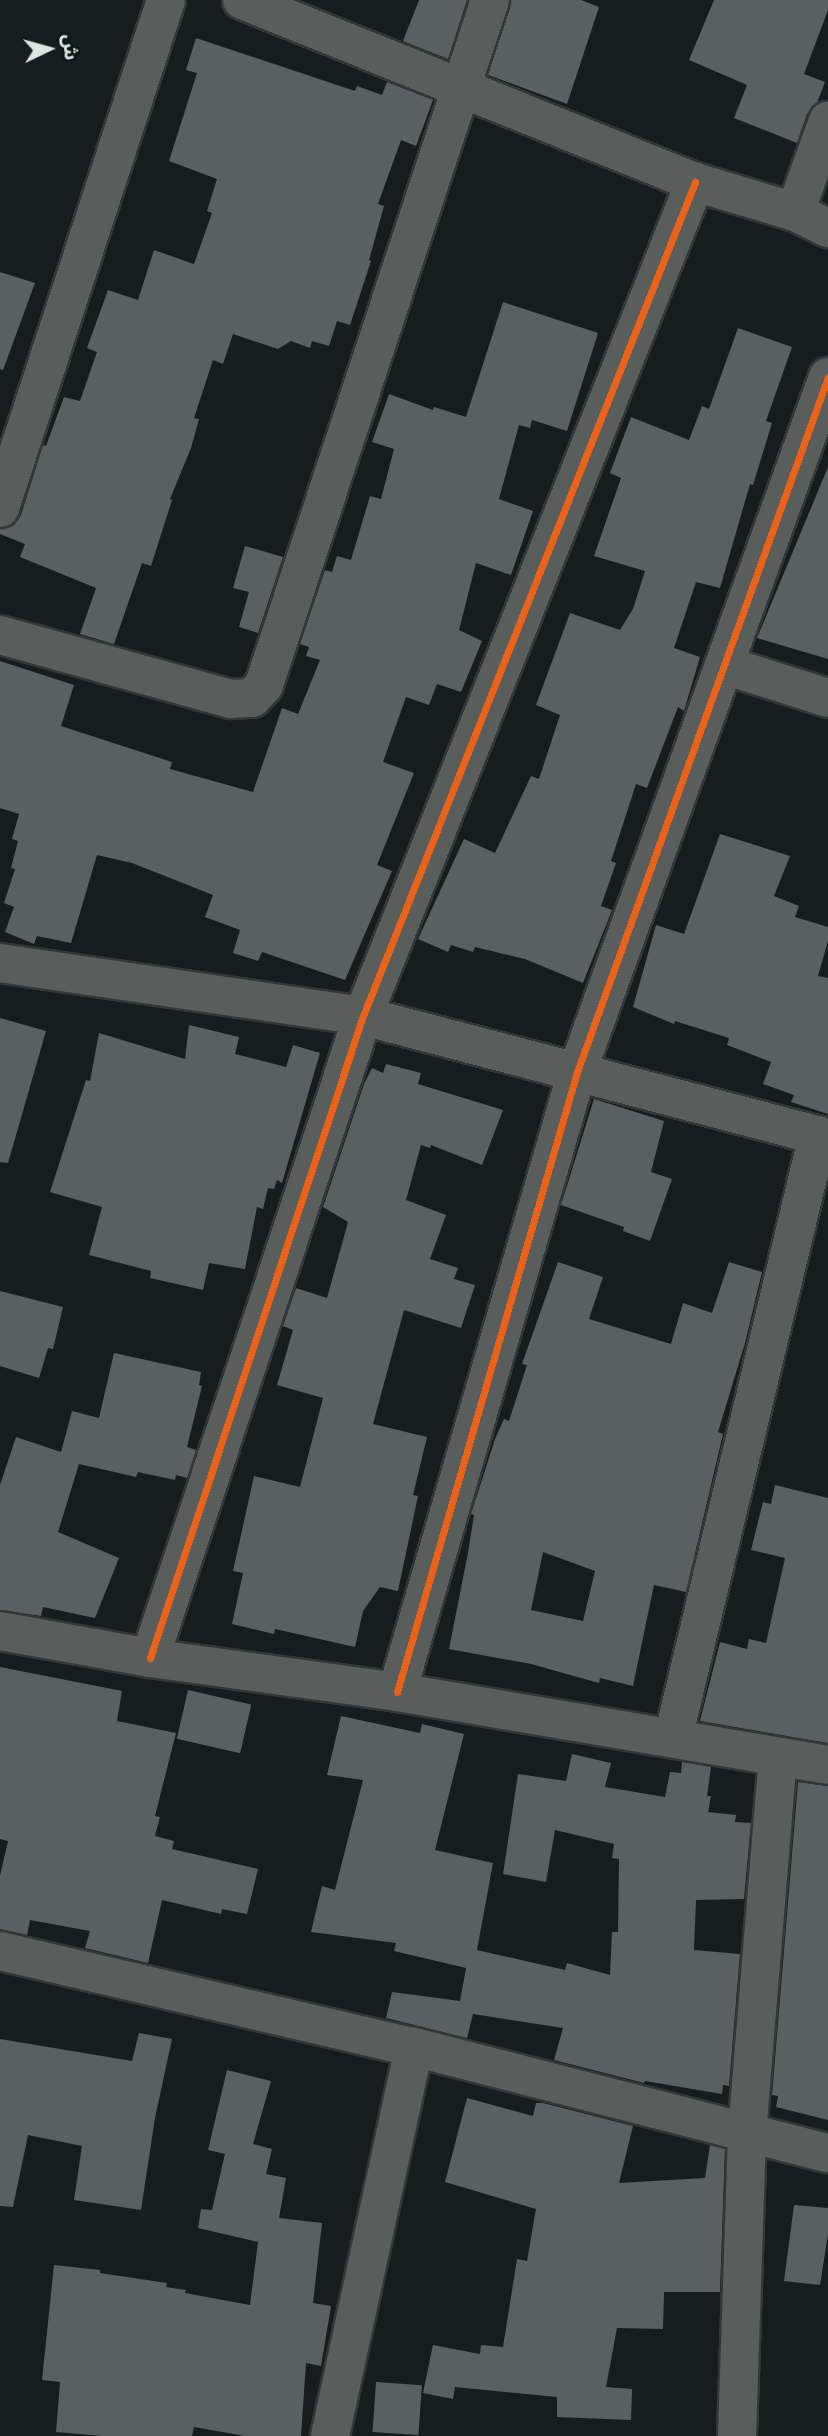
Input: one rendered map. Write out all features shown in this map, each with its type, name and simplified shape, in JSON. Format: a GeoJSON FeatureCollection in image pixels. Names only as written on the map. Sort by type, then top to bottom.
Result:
{"type":"FeatureCollection","features":[{"type":"Feature","properties":{"kind":"street"},"geometry":{"type":"LineString","coordinates":[[0,509],[7,466],[166,0]]}},
{"type":"Feature","properties":{"kind":"street"},"geometry":{"type":"LineString","coordinates":[[242,0],[460,85],[695,182],[812,220],[828,121]]}},
{"type":"Feature","properties":{"kind":"street"},"geometry":{"type":"LineString","coordinates":[[0,635],[232,699],[252,698],[264,685],[490,0]]}},
{"type":"Feature","properties":{"kind":"street"},"geometry":{"type":"LineString","coordinates":[[150,1658],[363,1016],[695,182]]}},
{"type":"Feature","properties":{"kind":"street"},"geometry":{"type":"LineString","coordinates":[[397,1692],[577,1072],[828,377]]}},
{"type":"Feature","properties":{"kind":"street"},"geometry":{"type":"LineString","coordinates":[[724,665],[828,698]]}},
{"type":"Feature","properties":{"kind":"street"},"geometry":{"type":"LineString","coordinates":[[0,962],[363,1016],[823,1137],[673,1738]]}},
{"type":"Feature","properties":{"kind":"street"},"geometry":{"type":"LineString","coordinates":[[0,1631],[150,1658],[397,1692],[828,1765]]}},
{"type":"Feature","properties":{"kind":"street"},"geometry":{"type":"LineString","coordinates":[[737,2436],[747,2133],[778,1758]]}},
{"type":"Feature","properties":{"kind":"street"},"geometry":{"type":"LineString","coordinates":[[0,1951],[414,2047],[828,2153]]}},
{"type":"Feature","properties":{"kind":"street"},"geometry":{"type":"LineString","coordinates":[[330,2436],[414,2047]]}},
{"type":"Feature","properties":{"kind":"building"},"geometry":{"type":"Polygon","coordinates":[[[419,0],[467,0],[448,59],[403,41],[419,0]]]}},
{"type":"Feature","properties":{"kind":"building"},"geometry":{"type":"Polygon","coordinates":[[[511,0],[581,0],[599,7],[567,104],[488,75],[511,0]]]}},
{"type":"Feature","properties":{"kind":"building"},"geometry":{"type":"Polygon","coordinates":[[[714,0],[828,0],[828,10],[804,74],[825,82],[817,103],[807,114],[797,143],[734,118],[747,85],[689,60],[714,0]]]}},
{"type":"Feature","properties":{"kind":"building"},"geometry":{"type":"Polygon","coordinates":[[[196,38],[355,91],[357,86],[382,95],[387,82],[433,100],[416,146],[401,140],[378,204],[384,206],[369,260],[371,261],[350,325],[337,321],[329,346],[312,341],[310,348],[291,341],[278,349],[233,334],[223,364],[213,360],[194,418],[199,419],[191,448],[170,499],[172,500],[151,566],[142,563],[114,644],[80,634],[96,588],[20,557],[25,544],[0,534],[0,529],[14,525],[21,515],[43,445],[46,446],[64,397],[80,401],[97,352],[87,348],[108,290],[138,300],[154,250],[194,264],[212,213],[207,211],[217,179],[169,161],[197,73],[186,70],[196,38]]]}},
{"type":"Feature","properties":{"kind":"building"},"geometry":{"type":"Polygon","coordinates":[[[0,272],[35,283],[3,370],[0,369],[0,272]]]}},
{"type":"Feature","properties":{"kind":"building"},"geometry":{"type":"Polygon","coordinates":[[[503,302],[598,333],[567,431],[532,420],[530,428],[519,425],[499,499],[533,511],[511,575],[476,563],[459,630],[482,641],[461,692],[437,684],[429,705],[406,697],[383,762],[414,773],[377,865],[392,871],[345,980],[262,952],[258,961],[233,953],[240,930],[205,917],[213,895],[132,863],[97,855],[71,943],[37,936],[34,944],[5,932],[14,907],[4,903],[15,869],[11,868],[18,841],[12,839],[19,814],[0,808],[0,661],[74,685],[61,726],[172,762],[170,769],[253,792],[282,708],[298,714],[320,660],[306,656],[309,647],[300,644],[325,570],[332,572],[337,556],[351,560],[370,496],[381,499],[394,449],[372,442],[389,394],[433,410],[434,407],[466,417],[503,302]]]}},
{"type":"Feature","properties":{"kind":"building"},"geometry":{"type":"Polygon","coordinates":[[[738,328],[792,347],[766,421],[772,423],[753,485],[750,484],[720,588],[696,582],[674,648],[700,657],[684,711],[678,707],[647,788],[636,784],[611,861],[616,863],[601,906],[612,910],[583,983],[525,959],[475,947],[473,952],[451,945],[448,952],[418,939],[464,839],[495,853],[531,776],[539,779],[560,715],[536,705],[570,613],[620,630],[633,609],[645,571],[594,556],[621,478],[610,473],[631,417],[689,440],[702,406],[709,409],[738,328]]]}},
{"type":"Feature","properties":{"kind":"building"},"geometry":{"type":"Polygon","coordinates":[[[828,467],[828,659],[757,638],[828,467]]]}},
{"type":"Feature","properties":{"kind":"building"},"geometry":{"type":"Polygon","coordinates":[[[245,546],[283,557],[258,633],[239,627],[249,592],[233,588],[245,546]]]}},
{"type":"Feature","properties":{"kind":"building"},"geometry":{"type":"Polygon","coordinates":[[[720,834],[790,856],[774,896],[799,906],[795,917],[828,927],[828,941],[818,976],[828,978],[828,1114],[791,1102],[794,1095],[763,1084],[771,1062],[727,1045],[729,1038],[675,1021],[674,1024],[633,1007],[656,925],[684,934],[720,834]]]}},
{"type":"Feature","properties":{"kind":"building"},"geometry":{"type":"Polygon","coordinates":[[[0,1018],[46,1031],[8,1163],[0,1162],[0,1018]]]}},
{"type":"Feature","properties":{"kind":"building"},"geometry":{"type":"Polygon","coordinates":[[[189,1025],[239,1037],[235,1054],[286,1067],[293,1045],[320,1053],[282,1183],[277,1180],[274,1189],[268,1188],[263,1209],[257,1207],[245,1269],[209,1263],[203,1290],[150,1278],[151,1271],[89,1255],[102,1207],[50,1192],[86,1080],[90,1081],[99,1033],[185,1059],[189,1025]]]}},
{"type":"Feature","properties":{"kind":"building"},"geometry":{"type":"Polygon","coordinates":[[[386,1064],[421,1073],[418,1084],[503,1110],[482,1165],[431,1145],[430,1148],[421,1145],[406,1200],[446,1215],[430,1259],[458,1268],[454,1279],[475,1285],[461,1328],[404,1310],[373,1424],[427,1437],[413,1495],[418,1496],[398,1591],[380,1587],[363,1611],[355,1647],[275,1629],[274,1634],[232,1624],[243,1573],[233,1571],[254,1476],[300,1487],[323,1398],[277,1385],[293,1330],[283,1326],[296,1288],[327,1298],[348,1222],[323,1207],[364,1084],[372,1068],[383,1073],[386,1064]]]}},
{"type":"Feature","properties":{"kind":"building"},"geometry":{"type":"Polygon","coordinates":[[[594,1099],[664,1121],[651,1172],[672,1179],[650,1241],[623,1231],[624,1227],[561,1205],[594,1099]]]}},
{"type":"Feature","properties":{"kind":"building"},"geometry":{"type":"Polygon","coordinates":[[[558,1262],[603,1277],[589,1319],[671,1344],[683,1303],[712,1313],[729,1262],[762,1272],[745,1343],[718,1432],[723,1434],[686,1592],[654,1585],[633,1686],[600,1678],[599,1683],[531,1664],[449,1649],[468,1553],[474,1515],[471,1514],[495,1439],[504,1419],[509,1421],[527,1365],[522,1364],[558,1262]],[[543,1552],[531,1610],[583,1621],[595,1571],[543,1552]]]}},
{"type":"Feature","properties":{"kind":"building"},"geometry":{"type":"Polygon","coordinates":[[[0,1291],[63,1307],[53,1349],[48,1348],[39,1378],[0,1366],[0,1291]]]}},
{"type":"Feature","properties":{"kind":"building"},"geometry":{"type":"Polygon","coordinates":[[[114,1353],[201,1372],[199,1385],[202,1386],[187,1447],[196,1450],[187,1478],[176,1475],[175,1480],[138,1472],[136,1477],[79,1464],[58,1532],[119,1558],[95,1618],[43,1607],[41,1616],[0,1610],[0,1485],[16,1437],[61,1452],[72,1411],[99,1418],[114,1353]]]}},
{"type":"Feature","properties":{"kind":"building"},"geometry":{"type":"Polygon","coordinates":[[[775,1485],[828,1498],[828,1743],[700,1721],[720,1642],[747,1649],[749,1639],[766,1643],[785,1558],[751,1550],[763,1502],[771,1504],[775,1485]]]}},
{"type":"Feature","properties":{"kind":"building"},"geometry":{"type":"Polygon","coordinates":[[[0,1667],[122,1691],[117,1721],[176,1733],[155,1816],[160,1817],[155,1836],[174,1841],[172,1849],[258,1869],[247,1914],[222,1909],[221,1914],[162,1900],[148,1963],[85,1948],[90,1931],[30,1920],[27,1935],[0,1929],[0,1876],[8,1841],[0,1839],[0,1667]]]}},
{"type":"Feature","properties":{"kind":"building"},"geometry":{"type":"Polygon","coordinates":[[[188,1690],[251,1705],[240,1753],[177,1739],[188,1690]]]}},
{"type":"Feature","properties":{"kind":"building"},"geometry":{"type":"Polygon","coordinates":[[[341,1716],[420,1733],[422,1724],[464,1734],[435,1850],[493,1863],[477,1950],[565,1970],[567,1963],[610,1975],[612,1932],[618,1932],[619,1859],[612,1858],[614,1844],[555,1830],[546,1882],[503,1874],[518,1774],[566,1781],[572,1754],[611,1763],[605,1787],[665,1797],[670,1772],[681,1773],[682,1762],[711,1767],[708,1812],[736,1815],[735,1822],[751,1823],[744,1899],[696,1900],[694,1950],[740,1954],[729,2086],[723,2085],[722,2094],[645,2081],[644,2083],[554,2060],[563,2028],[473,2014],[467,2038],[386,2018],[392,1992],[460,2001],[466,1968],[394,1951],[396,1943],[311,1932],[322,1886],[335,1890],[363,1780],[327,1775],[341,1716]]]}},
{"type":"Feature","properties":{"kind":"building"},"geometry":{"type":"Polygon","coordinates":[[[798,1782],[828,1786],[828,2120],[776,2107],[778,2096],[772,2095],[798,1782]]]}},
{"type":"Feature","properties":{"kind":"building"},"geometry":{"type":"Polygon","coordinates":[[[139,2033],[172,2039],[155,2118],[141,2210],[74,2200],[82,2146],[28,2135],[13,2207],[0,2206],[0,2039],[132,2061],[139,2033]]]}},
{"type":"Feature","properties":{"kind":"building"},"geometry":{"type":"Polygon","coordinates":[[[227,2070],[271,2081],[253,2144],[272,2149],[266,2174],[286,2178],[279,2218],[322,2223],[313,2303],[331,2306],[321,2366],[306,2363],[301,2436],[245,2436],[194,2427],[192,2436],[103,2436],[56,2432],[60,2382],[42,2380],[54,2265],[100,2270],[100,2273],[167,2283],[166,2287],[186,2290],[185,2293],[250,2305],[258,2242],[198,2228],[201,2209],[212,2210],[225,2154],[208,2150],[227,2070]]]}},
{"type":"Feature","properties":{"kind":"building"},"geometry":{"type":"Polygon","coordinates":[[[467,2098],[533,2116],[536,2103],[543,2103],[633,2126],[619,2183],[705,2178],[710,2145],[725,2149],[720,2292],[664,2292],[663,2329],[617,2328],[606,2387],[632,2389],[631,2420],[557,2417],[557,2397],[455,2387],[453,2399],[423,2393],[433,2345],[480,2354],[481,2345],[503,2347],[517,2259],[527,2261],[536,2209],[445,2182],[467,2098]]]}},
{"type":"Feature","properties":{"kind":"building"},"geometry":{"type":"Polygon","coordinates":[[[794,2205],[828,2208],[828,2234],[820,2285],[784,2281],[794,2205]]]}},
{"type":"Feature","properties":{"kind":"building"},"geometry":{"type":"Polygon","coordinates":[[[376,2382],[422,2385],[418,2435],[373,2432],[376,2382]]]}},
{"type":"Feature","properties":{"kind":"cycle path"},"geometry":{"type":"LineString","coordinates":[[150,1658],[363,1016],[695,182]]}},
{"type":"Feature","properties":{"kind":"cycle path"},"geometry":{"type":"LineString","coordinates":[[397,1692],[577,1072],[828,377]]}}]}
